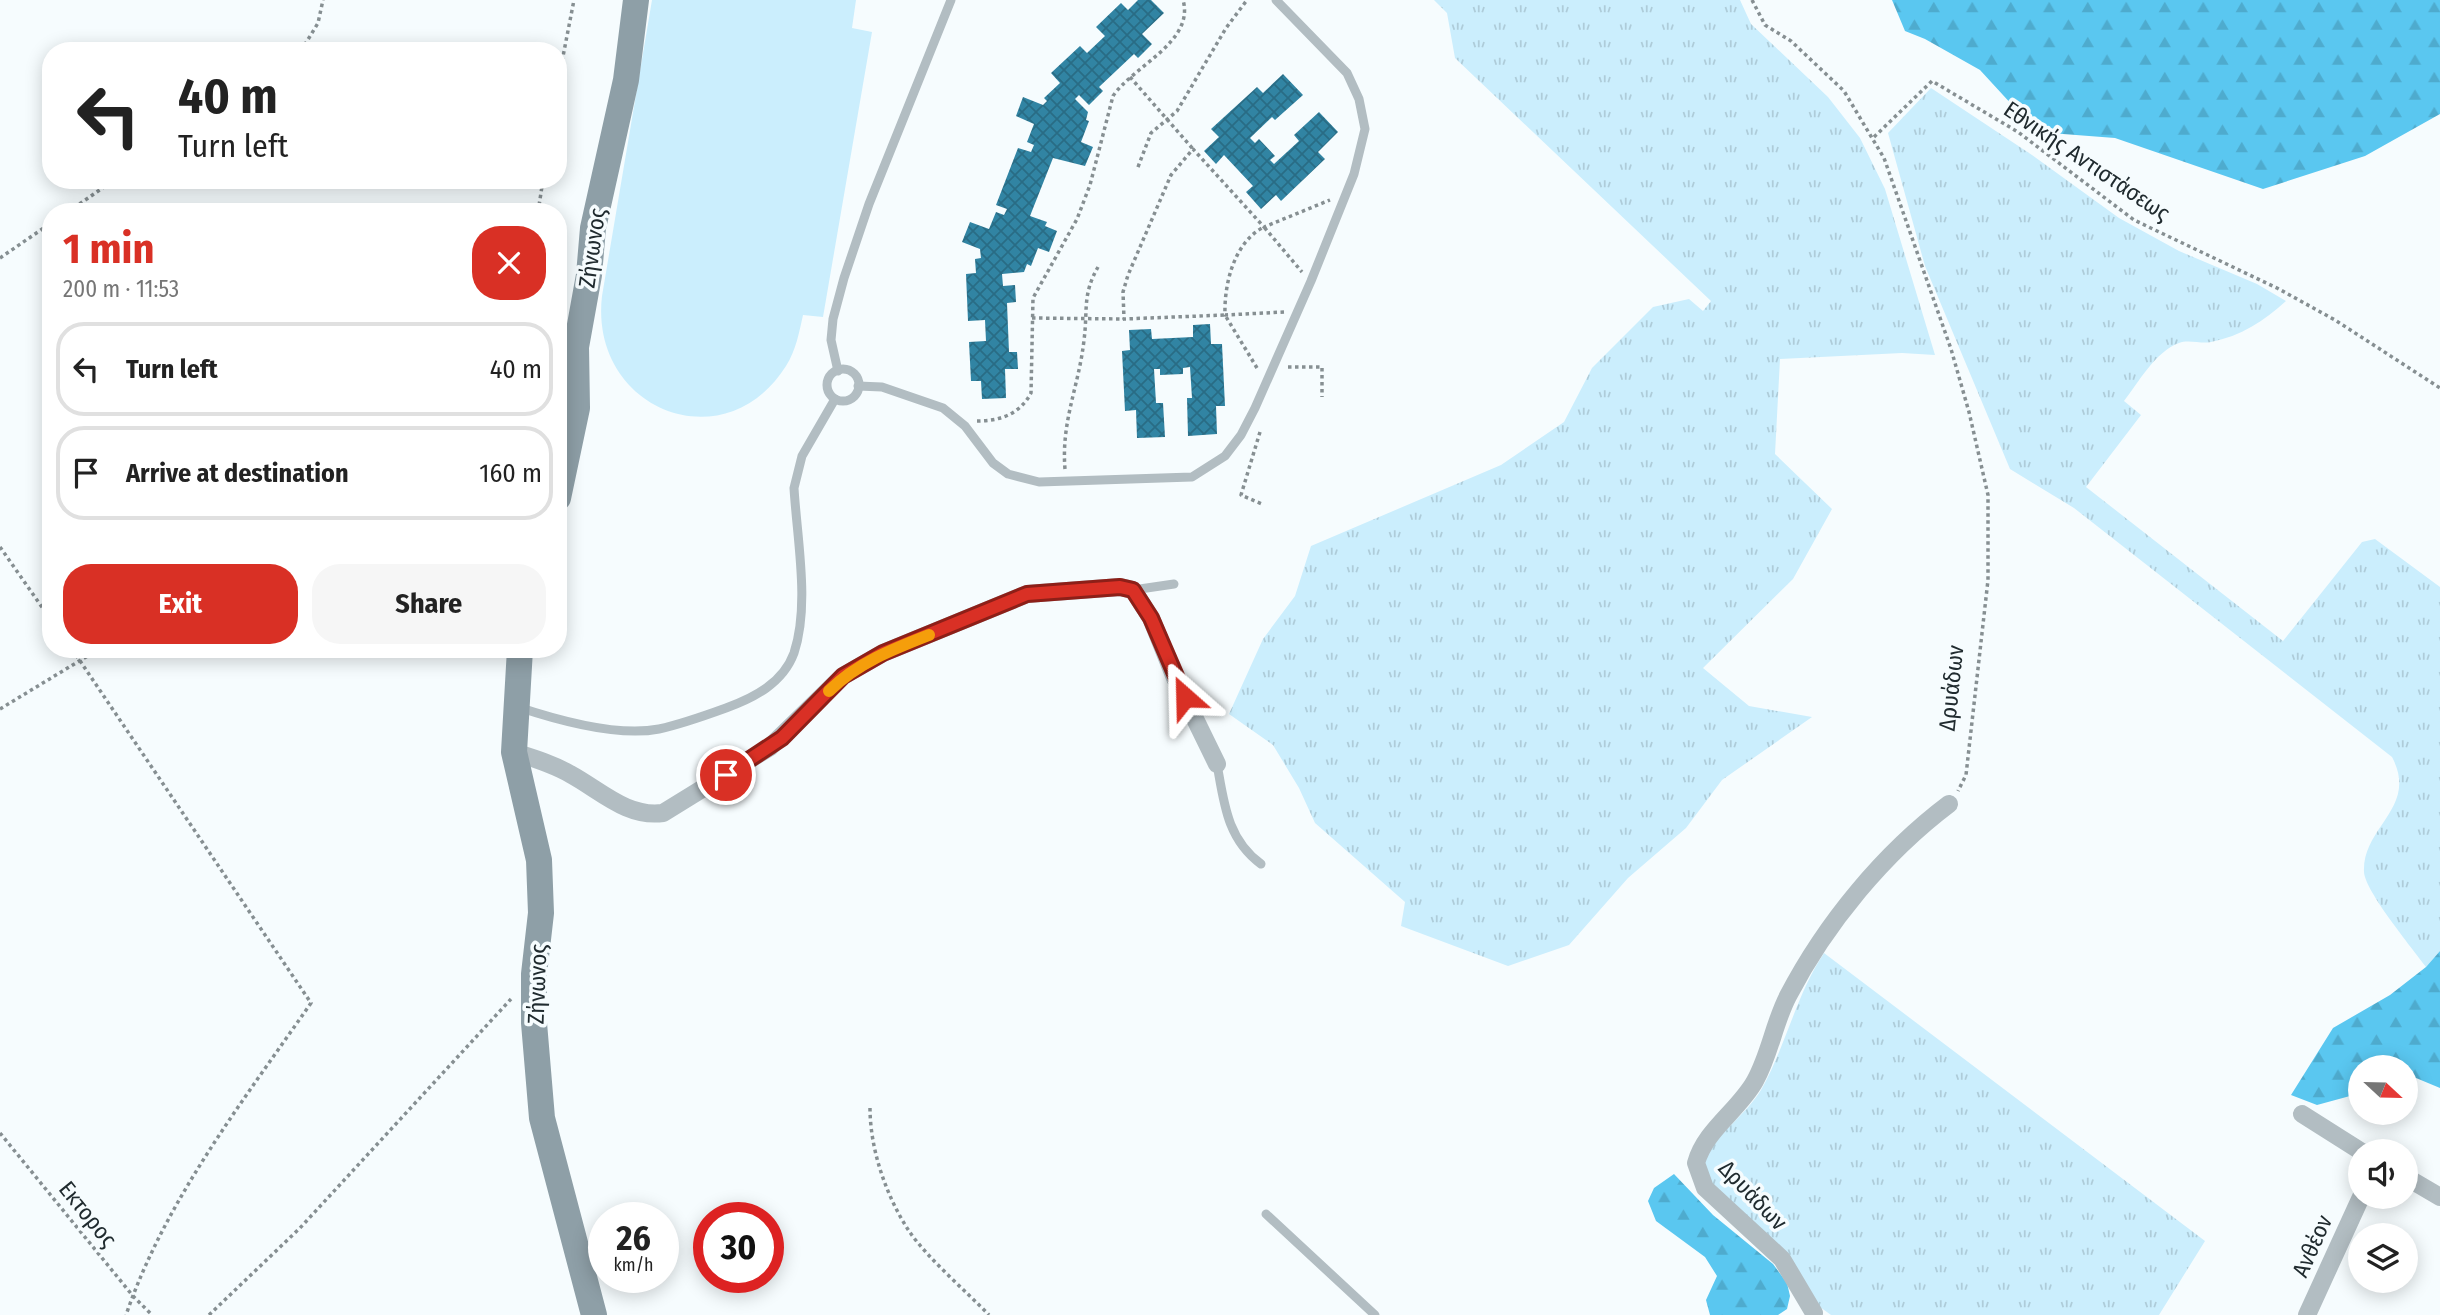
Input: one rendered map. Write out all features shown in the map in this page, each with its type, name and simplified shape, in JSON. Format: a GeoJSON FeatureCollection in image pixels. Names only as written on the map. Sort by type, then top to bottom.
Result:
{"type":"FeatureCollection","features":[{"type":"Feature","properties":{"kind":"street","name":"Ζήνωνος"},"geometry":{"type":"LineString","coordinates":[[567,455],[577,408],[576,346],[589,275],[593,228],[626,80],[636,0]]}},
{"type":"Feature","properties":{"kind":"street"},"geometry":{"type":"LineString","coordinates":[[514,752],[570,774],[597,792],[646,816],[663,813],[770,747],[843,676],[883,653],[1027,594],[1120,587],[1133,590],[1151,618],[1175,678],[1217,764]]}},
{"type":"Feature","properties":{"kind":"street","name":"Ζήνωνος"},"geometry":{"type":"LineString","coordinates":[[519,658],[514,752],[539,860],[541,913],[534,974],[542,1118],[594,1315]]}},
{"type":"Feature","properties":{"kind":"street","name":"Δρυάδων"},"geometry":{"type":"LineString","coordinates":[[1812,1314],[1782,1259],[1705,1188],[1696,1163],[1712,1133],[1754,1083],[1789,995],[1821,944],[1865,884],[1892,854],[1915,830],[1949,804]]}},
{"type":"Feature","properties":{"kind":"street"},"geometry":{"type":"LineString","coordinates":[[2302,1114],[2348,1143]]}},
{"type":"Feature","properties":{"kind":"street"},"geometry":{"type":"LineString","coordinates":[[2418,1184],[2440,1197]]}},
{"type":"Feature","properties":{"kind":"street","name":"Ανθέον"},"geometry":{"type":"LineString","coordinates":[[2307,1315],[2356,1209]]}},
{"type":"Feature","properties":{"kind":"lane"},"geometry":{"type":"LineString","coordinates":[[838,371],[831,340],[833,319],[844,278],[869,204],[951,0]]}},
{"type":"Feature","properties":{"kind":"lane"},"geometry":{"type":"LineString","coordinates":[[858,387],[882,387],[911,394],[943,408],[965,426],[993,463],[1008,474],[1039,482],[1192,477],[1225,456],[1241,435],[1266,383],[1311,281],[1363,147],[1365,129],[1359,99],[1347,73],[1276,0]]}},
{"type":"Feature","properties":{"kind":"lane"},"geometry":{"type":"LineString","coordinates":[[838,371],[851,372],[857,379],[858,387],[849,400],[835,399],[830,395],[827,384],[832,374],[838,371]]}},
{"type":"Feature","properties":{"kind":"lane"},"geometry":{"type":"LineString","coordinates":[[516,706],[555,720],[602,728],[657,730],[748,700],[781,676],[793,656],[802,624],[794,488],[797,468],[835,399]]}},
{"type":"Feature","properties":{"kind":"lane"},"geometry":{"type":"LineString","coordinates":[[1133,590],[1174,584]]}},
{"type":"Feature","properties":{"kind":"lane"},"geometry":{"type":"LineString","coordinates":[[1217,764],[1227,820],[1236,839],[1261,864]]}},
{"type":"Feature","properties":{"kind":"lane"},"geometry":{"type":"LineString","coordinates":[[1266,1214],[1375,1315]]}},
{"type":"Feature","properties":{"kind":"path"},"geometry":{"type":"LineString","coordinates":[[306,42],[318,23],[323,0]]}},
{"type":"Feature","properties":{"kind":"path"},"geometry":{"type":"LineString","coordinates":[[566,42],[574,0]]}},
{"type":"Feature","properties":{"kind":"path"},"geometry":{"type":"LineString","coordinates":[[955,418],[979,421],[1003,418],[1026,403],[1033,379],[1032,318],[1034,298],[1040,282],[1077,219],[1090,185],[1113,96],[1129,77],[1180,30],[1185,17],[1183,0]]}},
{"type":"Feature","properties":{"kind":"path"},"geometry":{"type":"LineString","coordinates":[[1138,167],[1151,133],[1177,111],[1226,29],[1247,0]]}},
{"type":"Feature","properties":{"kind":"path","name":"Δρυάδων"},"geometry":{"type":"LineString","coordinates":[[1752,0],[1765,25],[1791,41],[1844,91],[1874,137],[1884,158],[1951,349],[1969,412],[1988,495],[1987,580],[1968,762],[1960,790],[1949,804]]}},
{"type":"Feature","properties":{"kind":"path"},"geometry":{"type":"LineString","coordinates":[[1129,77],[1311,281]]}},
{"type":"Feature","properties":{"kind":"path","name":"Εθνικής Αντιστάσεως"},"geometry":{"type":"LineString","coordinates":[[1874,137],[1932,81],[2018,132],[2134,220],[2300,301],[2440,388]]}},
{"type":"Feature","properties":{"kind":"path"},"geometry":{"type":"LineString","coordinates":[[1124,319],[1123,292],[1128,275],[1171,175],[1193,149]]}},
{"type":"Feature","properties":{"kind":"path"},"geometry":{"type":"LineString","coordinates":[[81,203],[101,189]]}},
{"type":"Feature","properties":{"kind":"path"},"geometry":{"type":"LineString","coordinates":[[1266,383],[1225,315],[1225,290],[1242,244],[1264,227],[1346,194]]}},
{"type":"Feature","properties":{"kind":"path"},"geometry":{"type":"LineString","coordinates":[[0,258],[42,229]]}},
{"type":"Feature","properties":{"kind":"path"},"geometry":{"type":"LineString","coordinates":[[1066,482],[1063,441],[1084,341],[1086,290],[1098,267]]}},
{"type":"Feature","properties":{"kind":"path"},"geometry":{"type":"LineString","coordinates":[[1032,318],[1124,319],[1297,312]]}},
{"type":"Feature","properties":{"kind":"path"},"geometry":{"type":"LineString","coordinates":[[1283,377],[1287,367],[1322,367],[1322,397]]}},
{"type":"Feature","properties":{"kind":"path"},"geometry":{"type":"LineString","coordinates":[[1262,504],[1241,495],[1265,420]]}},
{"type":"Feature","properties":{"kind":"path"},"geometry":{"type":"LineString","coordinates":[[0,547],[42,607]]}},
{"type":"Feature","properties":{"kind":"path"},"geometry":{"type":"LineString","coordinates":[[78,658],[312,1003],[228,1122],[175,1210],[126,1315]]}},
{"type":"Feature","properties":{"kind":"path"},"geometry":{"type":"LineString","coordinates":[[0,709],[86,658]]}},
{"type":"Feature","properties":{"kind":"path"},"geometry":{"type":"LineString","coordinates":[[209,1315],[300,1228],[534,974]]}},
{"type":"Feature","properties":{"kind":"path"},"geometry":{"type":"LineString","coordinates":[[870,1108],[870,1136],[888,1189],[910,1232],[989,1315]]}},
{"type":"Feature","properties":{"kind":"path","name":"Εκτορος"},"geometry":{"type":"LineString","coordinates":[[0,1133],[133,1296],[152,1315]]}},
{"type":"Feature","properties":{"kind":"green space"},"geometry":{"type":"Polygon","coordinates":[[[652,0],[856,0],[852,28],[872,32],[823,317],[803,315],[795,348],[786,366],[760,396],[729,412],[697,417],[666,410],[638,394],[617,368],[604,335],[602,296],[652,0]]]}},
{"type":"Feature","properties":{"kind":"green space"},"geometry":{"type":"Polygon","coordinates":[[[1434,0],[1740,0],[1751,24],[1828,97],[1860,138],[1885,189],[1935,355],[1902,353],[1780,359],[1775,454],[1832,509],[1793,579],[1703,668],[1749,706],[1812,717],[1722,780],[1686,828],[1628,878],[1569,945],[1508,966],[1401,926],[1405,902],[1315,823],[1299,788],[1273,745],[1229,714],[1263,639],[1295,596],[1311,546],[1501,465],[1564,422],[1592,368],[1653,307],[1689,299],[1703,311],[1711,301],[1455,58],[1447,13],[1434,0]]]}},
{"type":"Feature","properties":{"kind":"green space"},"geometry":{"type":"Polygon","coordinates":[[[1892,0],[2440,0],[2440,114],[2365,156],[2263,189],[2115,138],[2037,132],[1980,70],[1925,39],[1905,31],[1892,0]]]}},
{"type":"Feature","properties":{"kind":"green space"},"geometry":{"type":"Polygon","coordinates":[[[1931,88],[2032,155],[2119,218],[2179,251],[2257,284],[2286,301],[2242,332],[2211,342],[2183,342],[2163,353],[2148,368],[2124,401],[2141,415],[2086,487],[2283,641],[2362,542],[2375,539],[2440,587],[2440,951],[2426,967],[2380,905],[2366,881],[2364,872],[2371,842],[2394,804],[2399,790],[2398,775],[2392,757],[2074,508],[2010,469],[1925,266],[1888,133],[1931,88]]]}},
{"type":"Feature","properties":{"kind":"green space"},"geometry":{"type":"Polygon","coordinates":[[[2440,951],[2440,1088],[2418,1079],[2418,1055],[2348,1055],[2348,1097],[2317,1105],[2291,1095],[2333,1028],[2390,995],[2426,967],[2440,951]]]}},
{"type":"Feature","properties":{"kind":"green space"},"geometry":{"type":"Polygon","coordinates":[[[1824,953],[2205,1241],[2159,1315],[1831,1315],[1820,1307],[1712,1186],[1703,1161],[1761,1090],[1806,986],[1824,953]]]}},
{"type":"Feature","properties":{"kind":"green space"},"geometry":{"type":"Polygon","coordinates":[[[1674,1174],[1713,1215],[1773,1264],[1787,1283],[1790,1296],[1787,1309],[1778,1315],[1710,1315],[1706,1300],[1717,1276],[1705,1257],[1656,1221],[1648,1201],[1654,1188],[1674,1174]]]}},
{"type":"Feature","properties":{"kind":"building"},"geometry":{"type":"Polygon","coordinates":[[[1138,0],[1151,0],[1164,13],[1142,34],[1152,44],[1138,58],[1134,54],[1099,87],[1103,91],[1089,105],[1079,95],[1075,99],[1088,112],[1086,120],[1089,121],[1081,142],[1093,147],[1085,166],[1053,158],[1030,216],[1047,222],[1045,226],[1057,231],[1049,252],[1038,248],[1031,266],[1027,264],[1024,272],[1002,274],[1003,286],[1015,285],[1016,302],[1007,303],[1009,352],[1017,352],[1018,369],[1005,369],[1006,398],[982,399],[981,381],[971,381],[969,342],[986,341],[985,320],[968,321],[966,274],[976,273],[975,259],[981,258],[980,249],[962,242],[970,222],[989,229],[996,212],[1004,215],[1007,209],[996,205],[1018,148],[1031,152],[1034,145],[1027,142],[1034,124],[1016,116],[1023,97],[1043,105],[1047,101],[1044,98],[1060,83],[1051,73],[1080,46],[1087,53],[1105,36],[1096,27],[1121,3],[1128,10],[1138,0]]]}},
{"type":"Feature","properties":{"kind":"building"},"geometry":{"type":"Polygon","coordinates":[[[1283,74],[1303,95],[1275,120],[1272,117],[1250,138],[1255,143],[1259,139],[1275,156],[1270,160],[1274,164],[1299,141],[1294,135],[1319,112],[1338,132],[1318,152],[1325,159],[1281,201],[1276,195],[1261,209],[1246,192],[1253,186],[1224,155],[1216,164],[1204,151],[1219,137],[1211,129],[1257,87],[1263,93],[1283,74]]]}},
{"type":"Feature","properties":{"kind":"building"},"geometry":{"type":"Polygon","coordinates":[[[1210,324],[1211,344],[1222,344],[1225,406],[1216,406],[1217,434],[1188,436],[1187,398],[1192,398],[1190,367],[1183,368],[1183,374],[1160,375],[1160,369],[1154,369],[1156,403],[1163,403],[1165,437],[1137,438],[1136,410],[1125,411],[1122,351],[1130,350],[1129,330],[1151,329],[1152,339],[1193,337],[1193,325],[1210,324]]]}},
{"type":"Feature","properties":{"kind":"slow traffic"},"geometry":{"type":"LineString","coordinates":[[829,691],[843,676],[883,653],[929,635]]}},
{"type":"Feature","properties":{"kind":"route"},"geometry":{"type":"LineString","coordinates":[[726,775],[782,738],[843,676],[883,653],[1027,594],[1120,587],[1133,590],[1151,618],[1185,697]]}}]}
